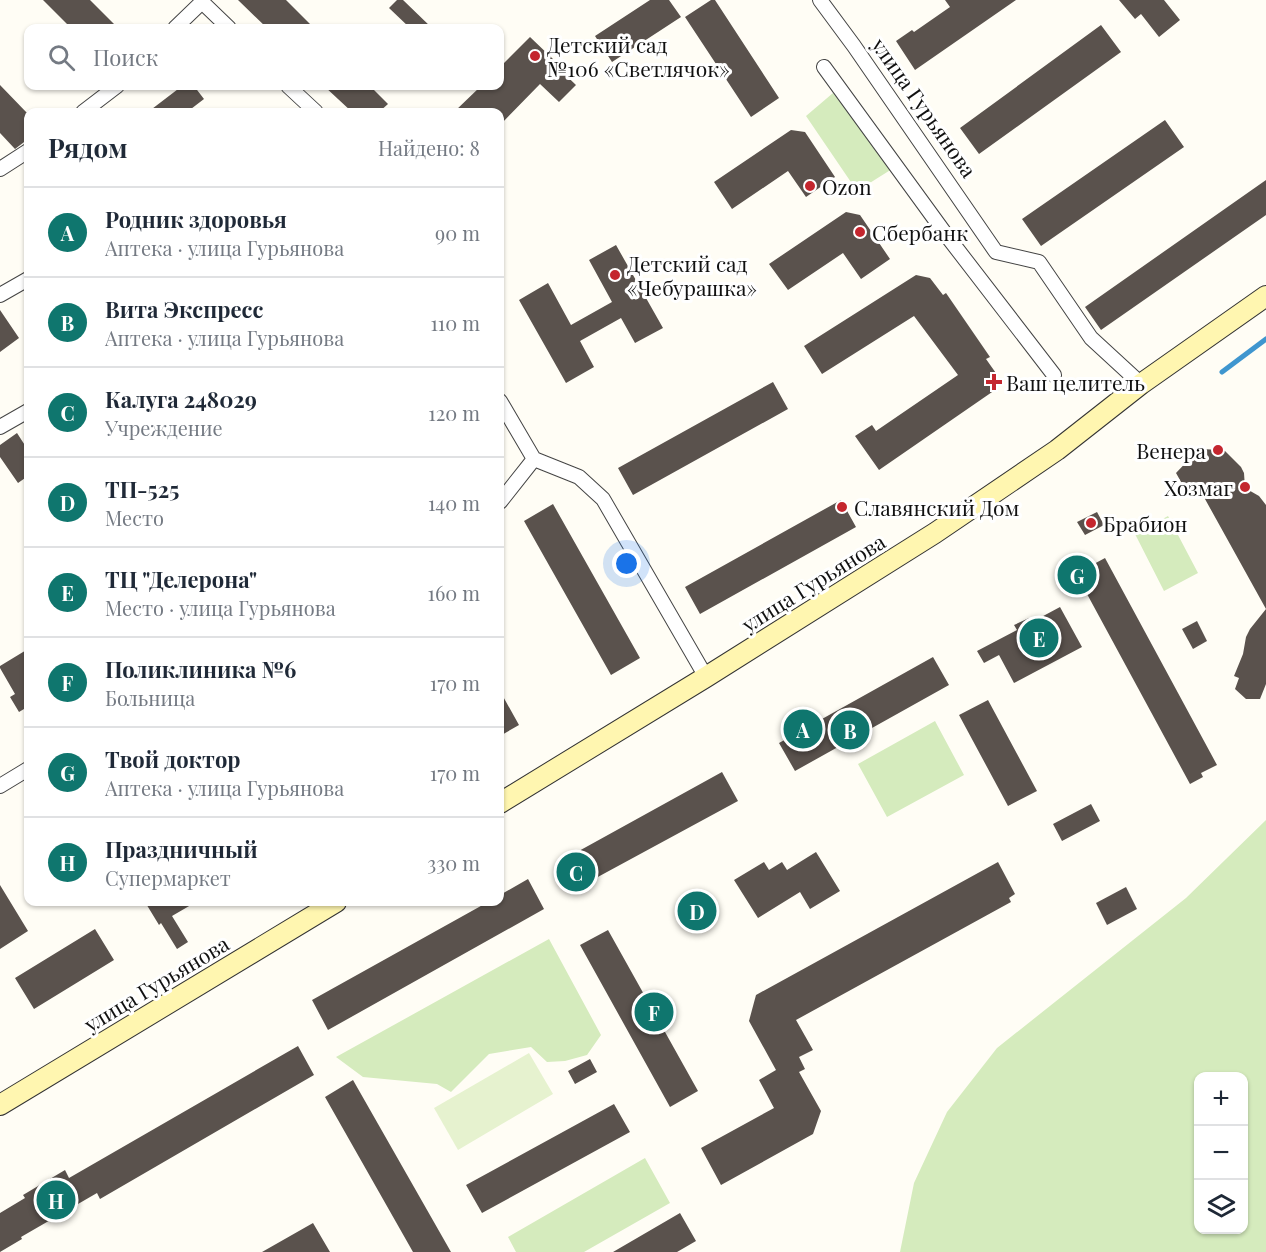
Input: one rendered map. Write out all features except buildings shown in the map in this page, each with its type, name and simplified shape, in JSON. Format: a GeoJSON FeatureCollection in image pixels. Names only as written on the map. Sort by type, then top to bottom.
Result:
{"type":"FeatureCollection","features":[{"type":"Feature","properties":{"kind":"street","name":"улица Гурьянова"},"geometry":{"type":"LineString","coordinates":[[820,0],[996,252],[1039,262],[1091,338],[1141,384]]}},
{"type":"Feature","properties":{"kind":"street"},"geometry":{"type":"LineString","coordinates":[[178,24],[202,2],[225,24]]}},
{"type":"Feature","properties":{"kind":"street"},"geometry":{"type":"LineString","coordinates":[[824,68],[947,236],[1054,375]]}},
{"type":"Feature","properties":{"kind":"street"},"geometry":{"type":"LineString","coordinates":[[88,108],[112,90]]}},
{"type":"Feature","properties":{"kind":"street"},"geometry":{"type":"LineString","coordinates":[[292,90],[311,108]]}},
{"type":"Feature","properties":{"kind":"street"},"geometry":{"type":"LineString","coordinates":[[0,169],[24,154]]}},
{"type":"Feature","properties":{"kind":"street"},"geometry":{"type":"LineString","coordinates":[[0,295],[24,281]]}},
{"type":"Feature","properties":{"kind":"street","name":"улица Гурьянова"},"geometry":{"type":"LineString","coordinates":[[504,801],[935,533],[1056,450],[1141,384],[1266,296]]}},
{"type":"Feature","properties":{"kind":"street"},"geometry":{"type":"LineString","coordinates":[[504,408],[534,459],[579,477],[603,499],[706,677]]}},
{"type":"Feature","properties":{"kind":"street"},"geometry":{"type":"LineString","coordinates":[[0,427],[24,413]]}},
{"type":"Feature","properties":{"kind":"street"},"geometry":{"type":"LineString","coordinates":[[504,496],[534,459]]}},
{"type":"Feature","properties":{"kind":"street"},"geometry":{"type":"LineString","coordinates":[[0,786],[24,771]]}},
{"type":"Feature","properties":{"kind":"street","name":"улица Гурьянова"},"geometry":{"type":"LineString","coordinates":[[0,1105],[329,906]]}},
{"type":"Feature","properties":{"kind":"green space"},"geometry":{"type":"Polygon","coordinates":[[[833,93],[892,169],[857,191],[806,116],[833,93]]]}},
{"type":"Feature","properties":{"kind":"green space"},"geometry":{"type":"Polygon","coordinates":[[[1168,516],[1198,573],[1164,591],[1135,534],[1168,516]]]}},
{"type":"Feature","properties":{"kind":"green space"},"geometry":{"type":"Polygon","coordinates":[[[935,721],[964,775],[887,817],[858,764],[935,721]]]}},
{"type":"Feature","properties":{"kind":"green space"},"geometry":{"type":"Polygon","coordinates":[[[1266,820],[1266,1252],[900,1252],[914,1183],[947,1112],[997,1048],[1186,898],[1266,820]]]}},
{"type":"Feature","properties":{"kind":"green space"},"geometry":{"type":"Polygon","coordinates":[[[549,939],[601,1035],[587,1055],[565,1061],[547,1062],[531,1047],[489,1054],[451,1092],[437,1084],[363,1077],[336,1057],[549,939]]]}},
{"type":"Feature","properties":{"kind":"green space"},"geometry":{"type":"Polygon","coordinates":[[[529,1053],[553,1094],[458,1150],[434,1108],[529,1053]]]}},
{"type":"Feature","properties":{"kind":"green space"},"geometry":{"type":"Polygon","coordinates":[[[645,1158],[670,1203],[584,1252],[516,1252],[508,1237],[645,1158]]]}},
{"type":"Feature","properties":{"kind":"waterway"},"geometry":{"type":"LineString","coordinates":[[1222,372],[1266,339]]}},
{"type":"Feature","properties":{"kind":"place","name":"Детский сад №106 «Светлячок»"},"geometry":{"type":"Point","coordinates":[535,56]}},
{"type":"Feature","properties":{"kind":"place","name":"Ozon"},"geometry":{"type":"Point","coordinates":[810,186]}},
{"type":"Feature","properties":{"kind":"place","name":"Сбербанк"},"geometry":{"type":"Point","coordinates":[860,232]}},
{"type":"Feature","properties":{"kind":"place","name":"Детский сад «Чебурашка»"},"geometry":{"type":"Point","coordinates":[615,275]}},
{"type":"Feature","properties":{"kind":"place","name":"Ваш целитель"},"geometry":{"type":"Point","coordinates":[994,382]}},
{"type":"Feature","properties":{"kind":"place","name":"Венера"},"geometry":{"type":"Point","coordinates":[1218,450]}},
{"type":"Feature","properties":{"kind":"place","name":"Хозмаг"},"geometry":{"type":"Point","coordinates":[1245,487]}},
{"type":"Feature","properties":{"kind":"place","name":"Славянский Дом"},"geometry":{"type":"Point","coordinates":[842,507]}},
{"type":"Feature","properties":{"kind":"place","name":"Брабион"},"geometry":{"type":"Point","coordinates":[1091,523]}},
{"type":"Feature","properties":{"kind":"place","name":"Твой доктор"},"geometry":{"type":"Point","coordinates":[1077,575]}},
{"type":"Feature","properties":{"kind":"place","name":"ТЦ \"Делерона\""},"geometry":{"type":"Point","coordinates":[1039,638]}},
{"type":"Feature","properties":{"kind":"place","name":"Родник здоровья"},"geometry":{"type":"Point","coordinates":[803,729]}},
{"type":"Feature","properties":{"kind":"place","name":"Вита Экспресс"},"geometry":{"type":"Point","coordinates":[850,730]}},
{"type":"Feature","properties":{"kind":"place","name":"Калуга 248029"},"geometry":{"type":"Point","coordinates":[576,872]}},
{"type":"Feature","properties":{"kind":"place","name":"ТП-525"},"geometry":{"type":"Point","coordinates":[697,911]}},
{"type":"Feature","properties":{"kind":"place","name":"Поликлиника №6"},"geometry":{"type":"Point","coordinates":[654,1012]}},
{"type":"Feature","properties":{"kind":"place","name":"Праздничный"},"geometry":{"type":"Point","coordinates":[56,1200]}}]}
